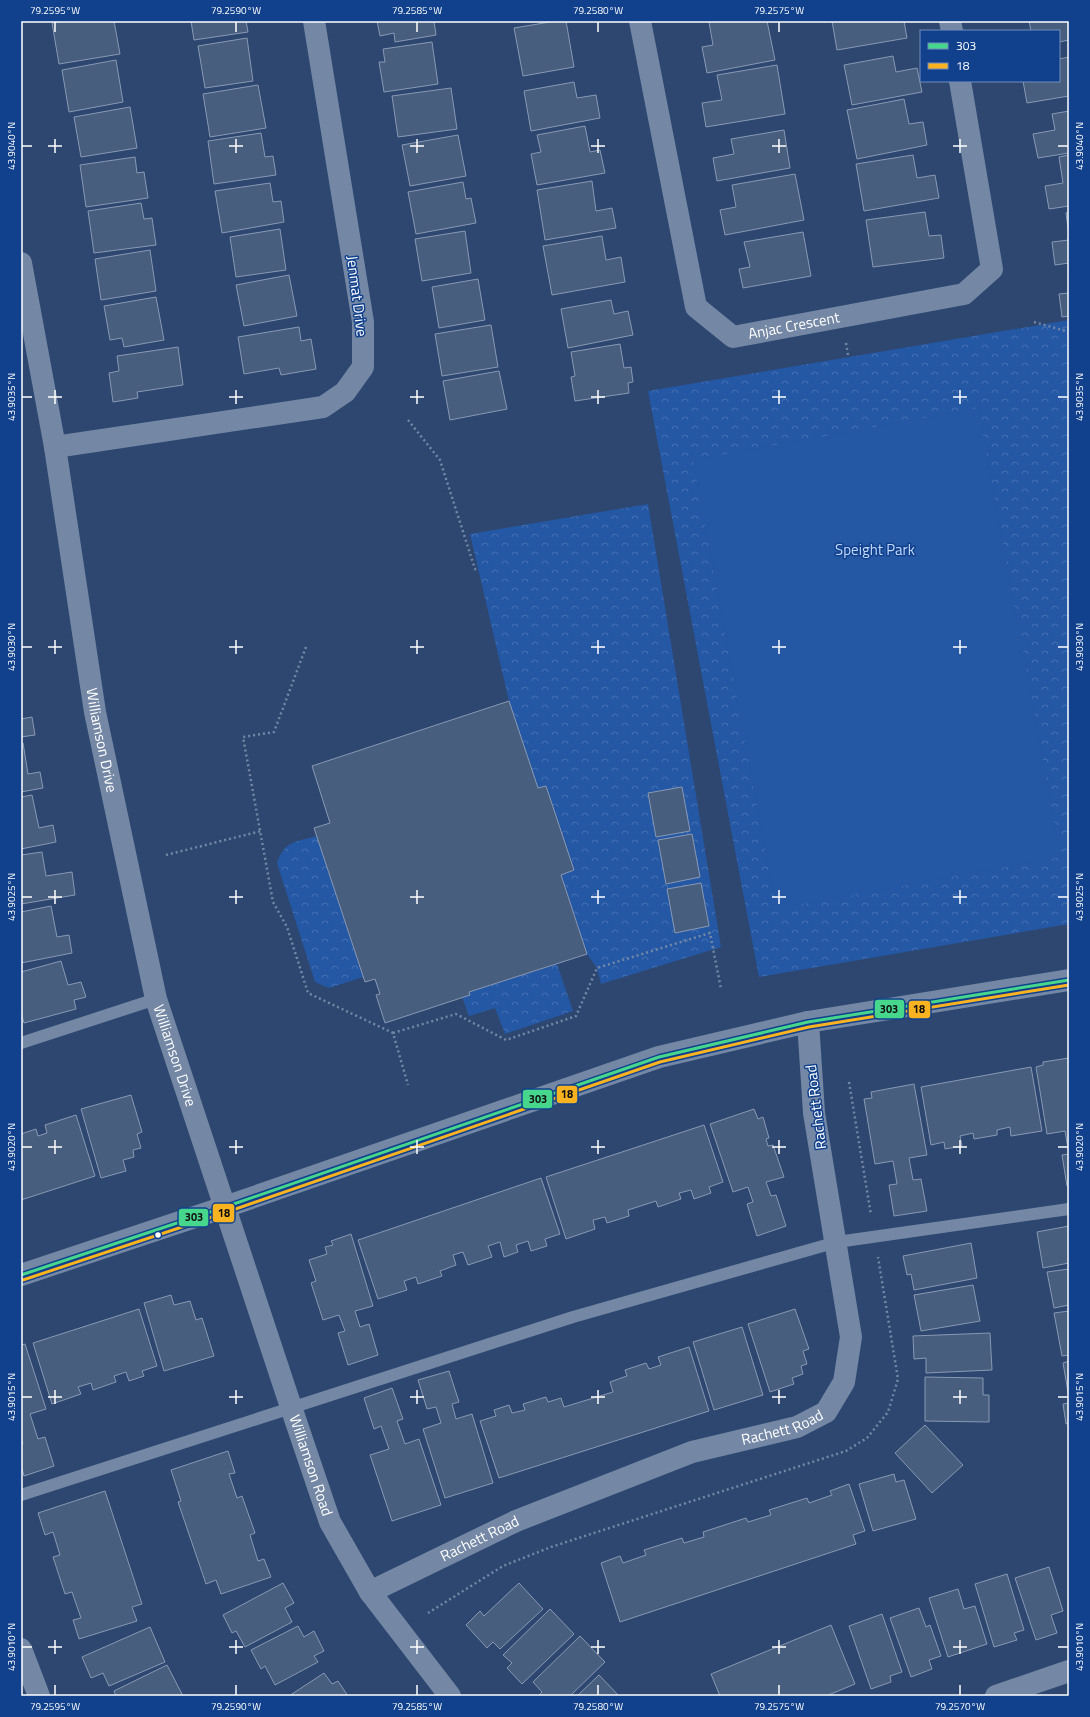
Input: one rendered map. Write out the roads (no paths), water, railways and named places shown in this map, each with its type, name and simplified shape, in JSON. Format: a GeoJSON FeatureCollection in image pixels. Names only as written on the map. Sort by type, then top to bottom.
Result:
{"type":"FeatureCollection","features":[{"type":"Feature","properties":{"kind":"street","name":"Jenmat Drive"},"geometry":{"type":"LineString","coordinates":[[56,447],[323,407],[345,392],[363,367],[363,322],[314,21]]}},
{"type":"Feature","properties":{"kind":"street","name":"Anjac Crescent"},"geometry":{"type":"LineString","coordinates":[[640,21],[696,306],[733,337],[964,294],[992,269],[960,82]]}},
{"type":"Feature","properties":{"kind":"street","name":"Williamson Drive"},"geometry":{"type":"LineString","coordinates":[[21,263],[56,447],[95,712],[156,999],[226,1207]]}},
{"type":"Feature","properties":{"kind":"street"},"geometry":{"type":"LineString","coordinates":[[21,1275],[226,1207],[660,1057],[808,1022],[1069,980]]}},
{"type":"Feature","properties":{"kind":"street","name":"Rachett Road"},"geometry":{"type":"LineString","coordinates":[[370,1592],[516,1521],[692,1452],[797,1427],[826,1412],[844,1382],[851,1337],[837,1242],[814,1113],[808,1022]]}},
{"type":"Feature","properties":{"kind":"street","name":"Williamson Road"},"geometry":{"type":"LineString","coordinates":[[226,1207],[330,1522],[370,1592],[450,1696]]}},
{"type":"Feature","properties":{"kind":"street"},"geometry":{"type":"LineString","coordinates":[[21,1649],[38,1696]]}},
{"type":"Feature","properties":{"kind":"street"},"geometry":{"type":"LineString","coordinates":[[996,1696],[1069,1672]]}},
{"type":"Feature","properties":{"kind":"lane"},"geometry":{"type":"LineString","coordinates":[[21,1043],[156,999]]}},
{"type":"Feature","properties":{"kind":"lane"},"geometry":{"type":"LineString","coordinates":[[21,1495],[573,1317],[837,1242],[1069,1209]]}},
{"type":"Feature","properties":{"kind":"park label","name":"Speight Park"},"geometry":{"type":"Point","coordinates":[875,550]}}]}
